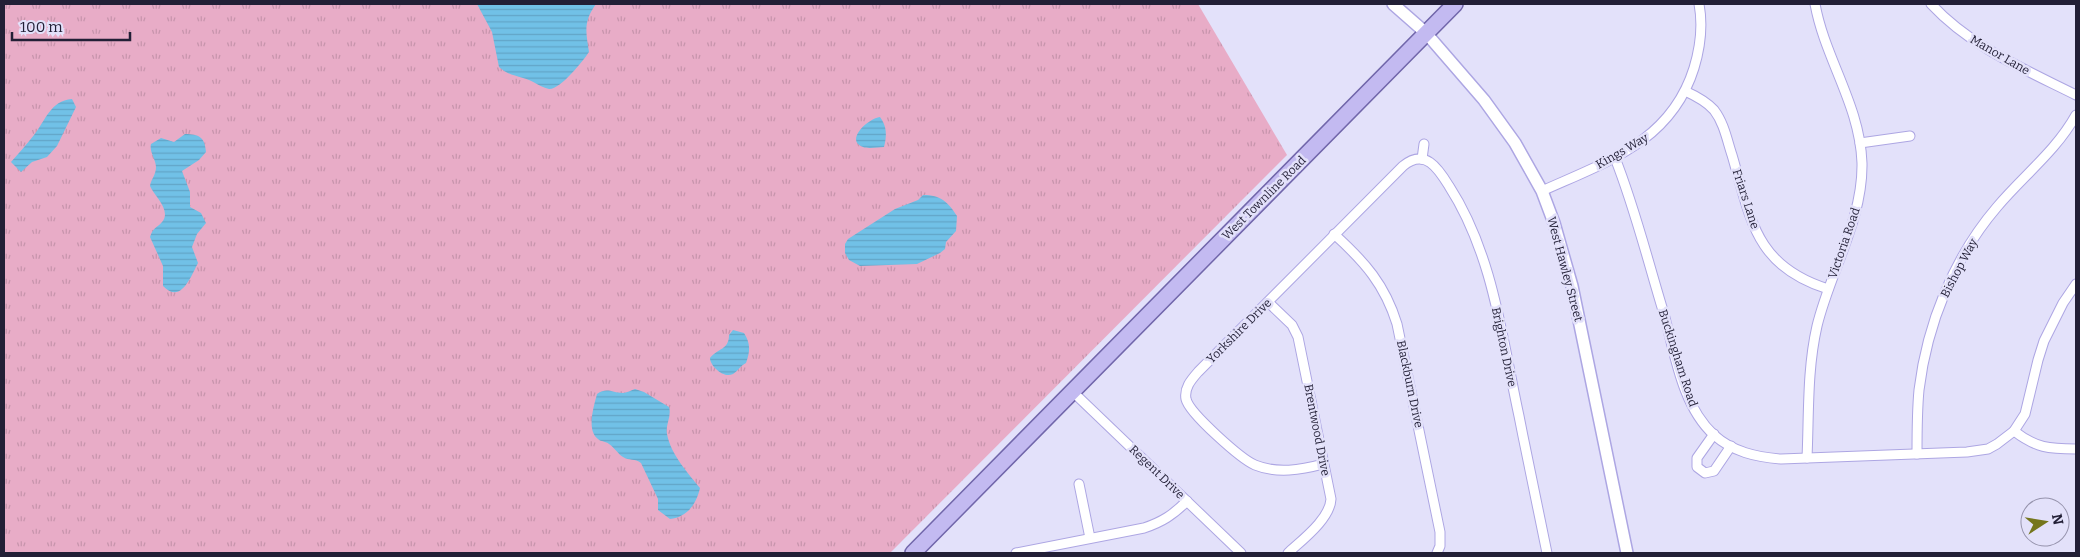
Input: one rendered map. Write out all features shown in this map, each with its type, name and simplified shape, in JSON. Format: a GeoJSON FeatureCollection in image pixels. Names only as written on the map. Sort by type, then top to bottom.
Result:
{"type":"FeatureCollection","features":[{"type":"Feature","properties":{"kind":"main road","name":"West Townline Road"},"geometry":{"type":"LineString","coordinates":[[913,553],[1455,4]]}},
{"type":"Feature","properties":{"kind":"street","name":"West Hawley Street"},"geometry":{"type":"LineString","coordinates":[[1393,4],[1426,33],[1497,117],[1515,143],[1542,191],[1554,223],[1572,286],[1627,553]]}},
{"type":"Feature","properties":{"kind":"street","name":"Kings Way"},"geometry":{"type":"LineString","coordinates":[[1542,191],[1615,158],[1640,144],[1653,134],[1673,111],[1685,91],[1698,53],[1700,39],[1699,4]]}},
{"type":"Feature","properties":{"kind":"street","name":"Victoria Road"},"geometry":{"type":"LineString","coordinates":[[1807,458],[1810,372],[1817,326],[1857,205],[1862,163],[1854,112],[1815,4]]}},
{"type":"Feature","properties":{"kind":"street","name":"Manor Lane"},"geometry":{"type":"LineString","coordinates":[[1931,4],[1957,29],[1977,44],[1998,57],[2076,95]]}},
{"type":"Feature","properties":{"kind":"street","name":"Friars Lane"},"geometry":{"type":"LineString","coordinates":[[1685,91],[1705,101],[1722,124],[1755,229],[1768,251],[1791,274],[1828,289]]}},
{"type":"Feature","properties":{"kind":"street","name":"Bishop Way"},"geometry":{"type":"LineString","coordinates":[[1917,454],[1919,390],[1924,358],[1932,328],[1950,282],[1983,224],[2022,180],[2048,156],[2076,115]]}},
{"type":"Feature","properties":{"kind":"street"},"geometry":{"type":"LineString","coordinates":[[1860,143],[1910,136]]}},
{"type":"Feature","properties":{"kind":"street"},"geometry":{"type":"LineString","coordinates":[[1422,159],[1424,144]]}},
{"type":"Feature","properties":{"kind":"street","name":"Buckingham Road"},"geometry":{"type":"LineString","coordinates":[[1615,158],[1640,232],[1692,406],[1714,434],[1731,446],[1762,457],[1807,458],[1953,453],[1988,449],[2014,431]]}},
{"type":"Feature","properties":{"kind":"street","name":"Yorkshire Drive"},"geometry":{"type":"LineString","coordinates":[[1323,464],[1296,470],[1282,470],[1255,465],[1236,453],[1188,404],[1186,392],[1190,381],[1334,234],[1403,166],[1412,160],[1422,159]]}},
{"type":"Feature","properties":{"kind":"street","name":"Brighton Drive"},"geometry":{"type":"LineString","coordinates":[[1422,159],[1438,168],[1462,208],[1480,250],[1493,293],[1547,553]]}},
{"type":"Feature","properties":{"kind":"street","name":"Blackburn Drive"},"geometry":{"type":"LineString","coordinates":[[1334,234],[1369,269],[1379,282],[1392,308],[1397,324],[1440,532],[1440,546],[1437,553]]}},
{"type":"Feature","properties":{"kind":"street"},"geometry":{"type":"LineString","coordinates":[[2076,284],[2063,303],[2044,341],[2025,414],[2014,431],[2032,443],[2046,448],[2076,449]]}},
{"type":"Feature","properties":{"kind":"street","name":"Brentwood Drive"},"geometry":{"type":"LineString","coordinates":[[1268,302],[1292,325],[1298,337],[1331,499],[1329,512],[1288,553]]}},
{"type":"Feature","properties":{"kind":"street","name":"Regent Drive"},"geometry":{"type":"LineString","coordinates":[[1073,392],[1241,553]]}},
{"type":"Feature","properties":{"kind":"street"},"geometry":{"type":"LineString","coordinates":[[1714,434],[1697,458],[1697,467],[1706,473],[1714,471],[1731,446]]}},
{"type":"Feature","properties":{"kind":"street"},"geometry":{"type":"LineString","coordinates":[[1079,484],[1090,538]]}},
{"type":"Feature","properties":{"kind":"street"},"geometry":{"type":"LineString","coordinates":[[1016,553],[1161,523],[1174,514],[1187,501]]}},
{"type":"Feature","properties":{"kind":"green space"},"geometry":{"type":"Polygon","coordinates":[[[4,4],[1198,4],[1287,155],[890,553],[4,553],[4,4]]]}},
{"type":"Feature","properties":{"kind":"water"},"geometry":{"type":"Polygon","coordinates":[[[477,4],[596,4],[589,16],[586,27],[589,52],[571,74],[554,88],[549,89],[510,74],[499,67],[492,32],[477,4]]]}},
{"type":"Feature","properties":{"kind":"water"},"geometry":{"type":"Polygon","coordinates":[[[72,99],[76,107],[57,146],[47,157],[32,162],[21,172],[11,162],[34,135],[53,107],[58,103],[72,99]]]}},
{"type":"Feature","properties":{"kind":"water"},"geometry":{"type":"Polygon","coordinates":[[[880,117],[886,131],[884,147],[865,148],[858,144],[856,140],[860,130],[870,121],[880,117]]]}},
{"type":"Feature","properties":{"kind":"water"},"geometry":{"type":"Polygon","coordinates":[[[185,134],[200,137],[205,147],[206,152],[199,160],[182,171],[190,192],[190,207],[201,213],[206,223],[197,234],[192,247],[198,263],[189,281],[180,290],[175,292],[169,291],[163,286],[163,266],[150,237],[154,229],[165,217],[164,208],[150,186],[156,167],[151,144],[161,138],[174,142],[185,134]]]}},
{"type":"Feature","properties":{"kind":"water"},"geometry":{"type":"Polygon","coordinates":[[[923,195],[935,196],[943,200],[957,216],[956,231],[946,242],[945,249],[917,264],[860,266],[849,260],[845,253],[845,244],[848,239],[895,209],[918,200],[923,195]]]}},
{"type":"Feature","properties":{"kind":"water"},"geometry":{"type":"Polygon","coordinates":[[[733,330],[744,333],[749,344],[749,352],[746,363],[733,374],[726,375],[712,365],[710,358],[727,344],[729,335],[733,330]]]}},
{"type":"Feature","properties":{"kind":"water"},"geometry":{"type":"Polygon","coordinates":[[[635,389],[644,392],[669,407],[670,414],[667,431],[669,442],[680,463],[700,488],[696,500],[690,509],[676,518],[670,519],[658,510],[658,499],[641,463],[623,457],[608,443],[598,439],[592,430],[592,418],[597,394],[607,391],[624,393],[635,389]]]}}]}
